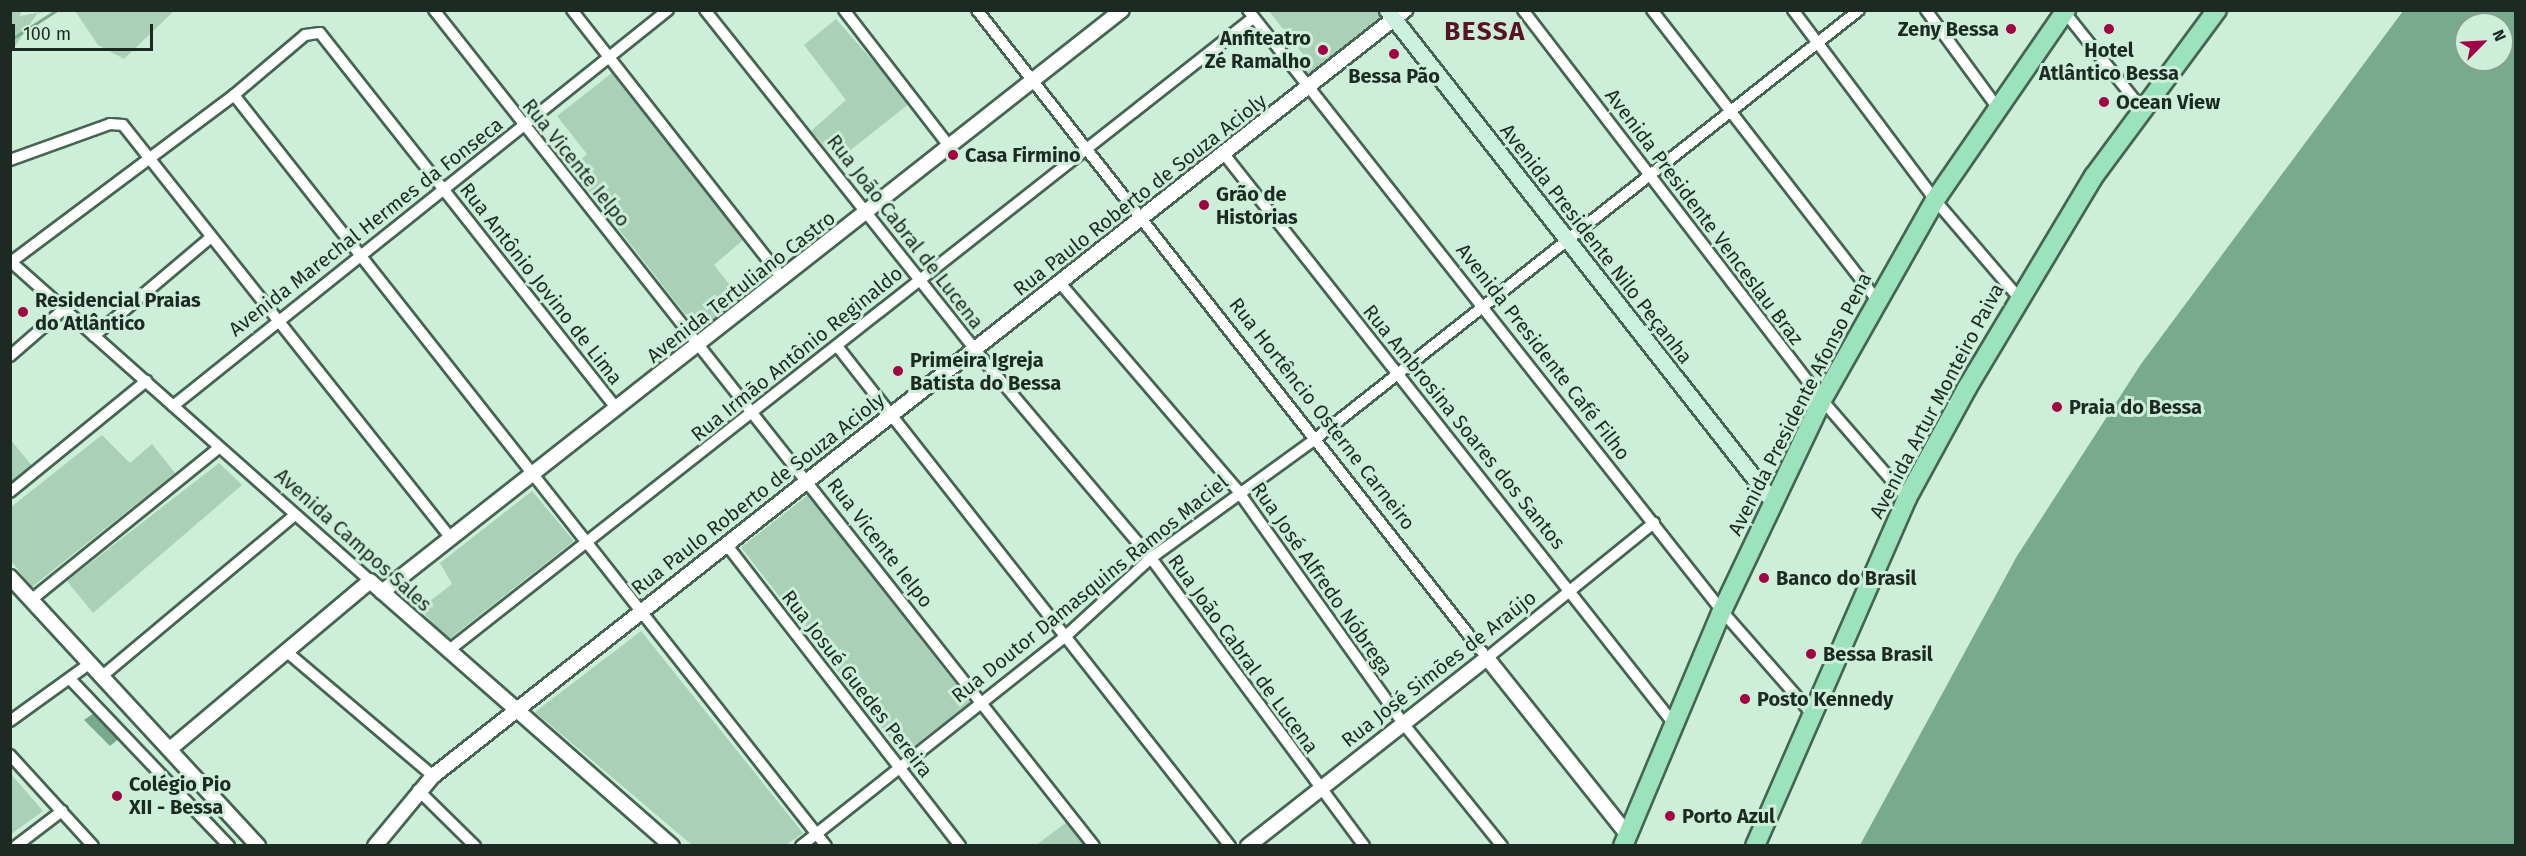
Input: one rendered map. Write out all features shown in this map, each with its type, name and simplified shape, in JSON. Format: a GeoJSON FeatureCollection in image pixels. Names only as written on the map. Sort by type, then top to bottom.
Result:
{"type":"FeatureCollection","features":[{"type":"Feature","properties":{"kind":"main road","name":"Avenida Artur Monteiro Paiva"},"geometry":{"type":"LineString","coordinates":[[1755,846],[1907,498],[2018,297],[2142,109],[2217,10]]}},
{"type":"Feature","properties":{"kind":"main road","name":"Avenida Presidente Afonso Pena"},"geometry":{"type":"LineString","coordinates":[[1626,842],[1722,611],[1822,400],[1876,299],[1935,200],[2064,11]]}},
{"type":"Feature","properties":{"kind":"main road","name":"Avenida Presidente Nilo Peçanha"},"geometry":{"type":"LineString","coordinates":[[1395,13],[1567,243],[1773,502]]}},
{"type":"Feature","properties":{"kind":"street","name":"Rua Vicente Ielpo"},"geometry":{"type":"LineString","coordinates":[[434,10],[523,126],[808,479],[1094,846]]}},
{"type":"Feature","properties":{"kind":"street"},"geometry":{"type":"LineString","coordinates":[[572,10],[783,279]]}},
{"type":"Feature","properties":{"kind":"street","name":"Avenida Marechal Hermes da Fonseca"},"geometry":{"type":"LineString","coordinates":[[173,406],[278,319],[445,190],[668,10]]}},
{"type":"Feature","properties":{"kind":"street","name":"Rua João Cabral de Lucena"},"geometry":{"type":"LineString","coordinates":[[705,10],[975,350],[1151,558],[1319,789],[1364,846]]}},
{"type":"Feature","properties":{"kind":"street"},"geometry":{"type":"LineString","coordinates":[[844,10],[950,147]]}},
{"type":"Feature","properties":{"kind":"street","name":"Rua Hortêncio Osterne Carneiro"},"geometry":{"type":"LineString","coordinates":[[978,10],[1141,222],[1487,658],[1626,842]]}},
{"type":"Feature","properties":{"kind":"street","name":"Avenida Presidente Venceslau Braz"},"geometry":{"type":"LineString","coordinates":[[1523,10],[1822,400],[1907,498]]}},
{"type":"Feature","properties":{"kind":"street"},"geometry":{"type":"LineString","coordinates":[[1652,10],[1876,299]]}},
{"type":"Feature","properties":{"kind":"street"},"geometry":{"type":"LineString","coordinates":[[1793,10],[1935,200],[2018,297]]}},
{"type":"Feature","properties":{"kind":"street","name":"Rua Doutor Damasquins Ramos Maciel"},"geometry":{"type":"LineString","coordinates":[[801,846],[898,766],[1068,634],[1151,558],[1238,491],[1314,440],[1567,243],[1859,10]]}},
{"type":"Feature","properties":{"kind":"street"},"geometry":{"type":"LineString","coordinates":[[1926,10],[1997,107]]}},
{"type":"Feature","properties":{"kind":"street"},"geometry":{"type":"LineString","coordinates":[[2064,11],[2142,109]]}},
{"type":"Feature","properties":{"kind":"street","name":"Avenida Tertuliano Castro"},"geometry":{"type":"LineString","coordinates":[[382,592],[1033,82],[1114,13]]}},
{"type":"Feature","properties":{"kind":"street","name":"Rua Paulo Roberto de Souza Acioly"},"geometry":{"type":"LineString","coordinates":[[375,846],[418,790],[434,776],[642,609],[1141,222],[1395,13]]}},
{"type":"Feature","properties":{"kind":"street","name":"Avenida Presidente Café Filho"},"geometry":{"type":"LineString","coordinates":[[1250,14],[1485,306],[1722,611],[1812,715]]}},
{"type":"Feature","properties":{"kind":"street","name":"Rua Irmão Antônio Reginaldo"},"geometry":{"type":"LineString","coordinates":[[448,651],[1086,150],[1250,14]]}},
{"type":"Feature","properties":{"kind":"street","name":"Rua Antônio Jovino de Lima"},"geometry":{"type":"LineString","coordinates":[[234,95],[305,35],[320,33],[616,408]]}},
{"type":"Feature","properties":{"kind":"street"},"geometry":{"type":"LineString","coordinates":[[11,261],[234,95],[358,256],[590,541],[826,846]]}},
{"type":"Feature","properties":{"kind":"street"},"geometry":{"type":"LineString","coordinates":[[10,160],[110,124],[123,125],[450,537]]}},
{"type":"Feature","properties":{"kind":"street","name":"Rua Ambrosina Soares dos Santos"},"geometry":{"type":"LineString","coordinates":[[1224,154],[1572,589],[1674,724]]}},
{"type":"Feature","properties":{"kind":"street"},"geometry":{"type":"LineString","coordinates":[[94,336],[211,237]]}},
{"type":"Feature","properties":{"kind":"street","name":"Avenida Campos Sales"},"geometry":{"type":"LineString","coordinates":[[11,261],[63,310],[146,381],[515,712],[672,846]]}},
{"type":"Feature","properties":{"kind":"street","name":"Rua José Alfredo Nóbrega"},"geometry":{"type":"LineString","coordinates":[[1060,283],[1238,491],[1402,722],[1502,846]]}},
{"type":"Feature","properties":{"kind":"street"},"geometry":{"type":"LineString","coordinates":[[10,356],[63,310]]}},
{"type":"Feature","properties":{"kind":"street"},"geometry":{"type":"LineString","coordinates":[[837,346],[1068,634],[1230,846]]}},
{"type":"Feature","properties":{"kind":"street"},"geometry":{"type":"LineString","coordinates":[[10,492],[146,381]]}},
{"type":"Feature","properties":{"kind":"street"},"geometry":{"type":"LineString","coordinates":[[31,600],[219,448]]}},
{"type":"Feature","properties":{"kind":"street"},"geometry":{"type":"LineString","coordinates":[[101,677],[295,515]]}},
{"type":"Feature","properties":{"kind":"street","name":"Rua José Simões de Araújo"},"geometry":{"type":"LineString","coordinates":[[1248,846],[1654,524]]}},
{"type":"Feature","properties":{"kind":"street","name":"Rua Josué Guedes Pereira"},"geometry":{"type":"LineString","coordinates":[[726,544],[960,846]]}},
{"type":"Feature","properties":{"kind":"street"},"geometry":{"type":"LineString","coordinates":[[170,749],[370,581]]}},
{"type":"Feature","properties":{"kind":"street"},"geometry":{"type":"LineString","coordinates":[[12,582],[258,846]]}},
{"type":"Feature","properties":{"kind":"street"},"geometry":{"type":"LineString","coordinates":[[287,652],[434,776]]}},
{"type":"Feature","properties":{"kind":"street"},"geometry":{"type":"LineString","coordinates":[[10,721],[89,664]]}},
{"type":"Feature","properties":{"kind":"street"},"geometry":{"type":"LineString","coordinates":[[70,679],[229,846]]}},
{"type":"Feature","properties":{"kind":"street"},"geometry":{"type":"LineString","coordinates":[[10,755],[93,846]]}},
{"type":"Feature","properties":{"kind":"street"},"geometry":{"type":"LineString","coordinates":[[178,790],[193,774]]}},
{"type":"Feature","properties":{"kind":"street"},"geometry":{"type":"LineString","coordinates":[[418,790],[475,846]]}},
{"type":"Feature","properties":{"kind":"street"},"geometry":{"type":"LineString","coordinates":[[16,846],[62,811]]}},
{"type":"Feature","properties":{"kind":"shaded area"},"geometry":{"type":"Polygon","coordinates":[[[11,10],[21,11],[20,16],[47,11],[37,14],[11,52],[11,10]]]}},
{"type":"Feature","properties":{"kind":"shaded area"},"geometry":{"type":"Polygon","coordinates":[[[75,11],[174,11],[124,59],[98,45],[75,11]]]}},
{"type":"Feature","properties":{"kind":"shaded area"},"geometry":{"type":"Polygon","coordinates":[[[1269,11],[1378,11],[1386,22],[1311,79],[1299,63],[1306,58],[1269,11]]]}},
{"type":"Feature","properties":{"kind":"shaded area"},"geometry":{"type":"Polygon","coordinates":[[[2403,11],[2515,11],[2515,845],[1860,845],[2017,556],[2141,364],[2403,11]]]}},
{"type":"Feature","properties":{"kind":"shaded area"},"geometry":{"type":"Polygon","coordinates":[[[836,19],[910,103],[838,160],[811,131],[846,100],[804,45],[836,19]]]}},
{"type":"Feature","properties":{"kind":"shaded area"},"geometry":{"type":"Polygon","coordinates":[[[612,73],[743,240],[714,265],[740,298],[699,332],[571,168],[587,154],[557,116],[612,73]]]}},
{"type":"Feature","properties":{"kind":"shaded area"},"geometry":{"type":"Polygon","coordinates":[[[102,435],[130,463],[152,444],[175,473],[32,587],[11,561],[11,507],[102,435]]]}},
{"type":"Feature","properties":{"kind":"shaded area"},"geometry":{"type":"Polygon","coordinates":[[[10,439],[32,466],[11,484],[10,484],[10,439]]]}},
{"type":"Feature","properties":{"kind":"shaded area"},"geometry":{"type":"Polygon","coordinates":[[[219,463],[242,485],[93,613],[67,581],[219,463]]]}},
{"type":"Feature","properties":{"kind":"shaded area"},"geometry":{"type":"Polygon","coordinates":[[[532,491],[574,541],[448,640],[420,609],[452,584],[440,563],[532,491]]]}},
{"type":"Feature","properties":{"kind":"shaded area"},"geometry":{"type":"Polygon","coordinates":[[[808,495],[970,702],[903,755],[741,547],[808,495]]]}},
{"type":"Feature","properties":{"kind":"shaded area"},"geometry":{"type":"Polygon","coordinates":[[[641,631],[803,833],[786,845],[692,845],[535,712],[641,631]]]}},
{"type":"Feature","properties":{"kind":"shaded area"},"geometry":{"type":"Polygon","coordinates":[[[97,711],[121,737],[110,746],[84,720],[97,711]]]}},
{"type":"Feature","properties":{"kind":"shaded area"},"geometry":{"type":"Polygon","coordinates":[[[10,773],[43,811],[11,834],[10,834],[10,773]]]}},
{"type":"Feature","properties":{"kind":"shaded area"},"geometry":{"type":"Polygon","coordinates":[[[1068,821],[1086,845],[1035,846],[1068,821]]]}},
{"type":"Feature","properties":{"kind":"waterway"},"geometry":{"type":"LineString","coordinates":[[10,40],[57,10]]}},
{"type":"Feature","properties":{"kind":"place","name":"Zeny Bessa"},"geometry":{"type":"Point","coordinates":[2011,29]}},
{"type":"Feature","properties":{"kind":"place","name":"Hotel Atlântico Bessa"},"geometry":{"type":"Point","coordinates":[2109,29]}},
{"type":"Feature","properties":{"kind":"place","name":"Anfiteatro Zé Ramalho"},"geometry":{"type":"Point","coordinates":[1323,50]}},
{"type":"Feature","properties":{"kind":"place","name":"Bessa Pão"},"geometry":{"type":"Point","coordinates":[1394,54]}},
{"type":"Feature","properties":{"kind":"place","name":"Ocean View"},"geometry":{"type":"Point","coordinates":[2104,102]}},
{"type":"Feature","properties":{"kind":"place","name":"Casa Firmino"},"geometry":{"type":"Point","coordinates":[953,155]}},
{"type":"Feature","properties":{"kind":"place","name":"Grão de Historias"},"geometry":{"type":"Point","coordinates":[1204,205]}},
{"type":"Feature","properties":{"kind":"place","name":"Residencial Praias do Atlântico"},"geometry":{"type":"Point","coordinates":[23,312]}},
{"type":"Feature","properties":{"kind":"place","name":"Primeira Igreja Batista do Bessa"},"geometry":{"type":"Point","coordinates":[898,371]}},
{"type":"Feature","properties":{"kind":"place","name":"Praia do Bessa"},"geometry":{"type":"Point","coordinates":[2057,407]}},
{"type":"Feature","properties":{"kind":"place","name":"Banco do Brasil"},"geometry":{"type":"Point","coordinates":[1764,578]}},
{"type":"Feature","properties":{"kind":"place","name":"Bessa Brasil"},"geometry":{"type":"Point","coordinates":[1811,654]}},
{"type":"Feature","properties":{"kind":"place","name":"Posto Kennedy"},"geometry":{"type":"Point","coordinates":[1745,699]}},
{"type":"Feature","properties":{"kind":"place","name":"Colégio Pio XII - Bessa"},"geometry":{"type":"Point","coordinates":[117,796]}},
{"type":"Feature","properties":{"kind":"place","name":"Porto Azul"},"geometry":{"type":"Point","coordinates":[1670,816]}},
{"type":"Feature","properties":{"kind":"district","name":"BESSA"},"geometry":{"type":"Point","coordinates":[1485,32]}}]}
